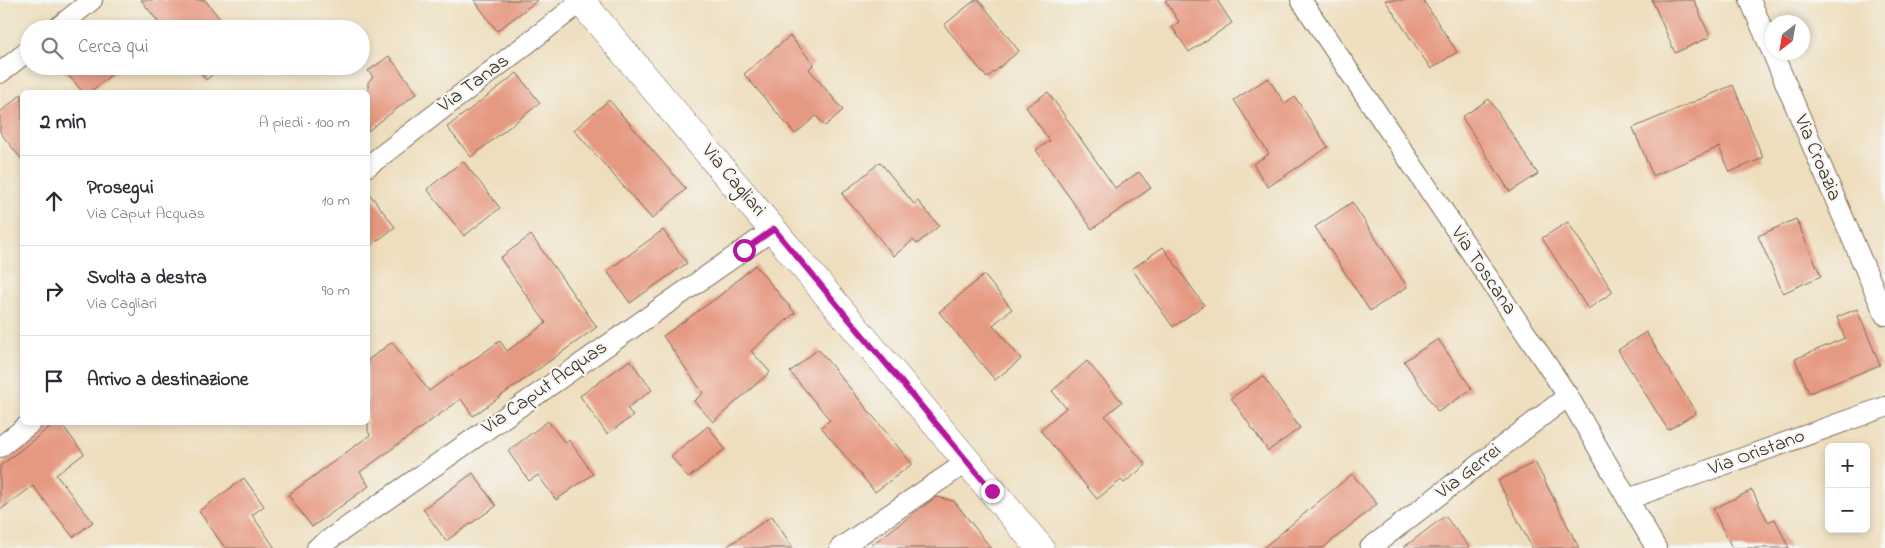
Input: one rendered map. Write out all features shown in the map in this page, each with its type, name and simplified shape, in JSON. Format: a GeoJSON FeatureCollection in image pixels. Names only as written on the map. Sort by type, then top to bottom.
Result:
{"type":"FeatureCollection","features":[{"type":"Feature","properties":{"kind":"street"},"geometry":{"type":"LineString","coordinates":[[67,20],[92,0]]}},
{"type":"Feature","properties":{"kind":"street","name":"Via Toscana"},"geometry":{"type":"LineString","coordinates":[[1301,0],[1568,396],[1656,548]]}},
{"type":"Feature","properties":{"kind":"street","name":"Via Croazia"},"geometry":{"type":"LineString","coordinates":[[1750,0],[1885,315]]}},
{"type":"Feature","properties":{"kind":"street","name":"Via Tanas"},"geometry":{"type":"LineString","coordinates":[[370,164],[580,1]]}},
{"type":"Feature","properties":{"kind":"street","name":"Via Cagliari"},"geometry":{"type":"LineString","coordinates":[[580,1],[774,229],[1040,548]]}},
{"type":"Feature","properties":{"kind":"street"},"geometry":{"type":"LineString","coordinates":[[0,74],[20,57]]}},
{"type":"Feature","properties":{"kind":"street","name":"Via Caput Acquas"},"geometry":{"type":"LineString","coordinates":[[317,548],[774,229]]}},
{"type":"Feature","properties":{"kind":"street","name":"Via Gerrei"},"geometry":{"type":"LineString","coordinates":[[1370,548],[1568,396]]}},
{"type":"Feature","properties":{"kind":"street","name":"Via Oristano"},"geometry":{"type":"LineString","coordinates":[[1628,499],[1885,407]]}},
{"type":"Feature","properties":{"kind":"street"},"geometry":{"type":"LineString","coordinates":[[0,447],[28,425]]}},
{"type":"Feature","properties":{"kind":"street"},"geometry":{"type":"LineString","coordinates":[[840,548],[967,462]]}},
{"type":"Feature","properties":{"kind":"building"},"geometry":{"type":"Polygon","coordinates":[[[141,0],[205,0],[221,20],[157,20],[141,0]]]}},
{"type":"Feature","properties":{"kind":"building"},"geometry":{"type":"Polygon","coordinates":[[[474,0],[538,0],[497,31],[474,0]]]}},
{"type":"Feature","properties":{"kind":"building"},"geometry":{"type":"Polygon","coordinates":[[[975,0],[979,0],[1019,51],[987,78],[944,25],[975,0]]]}},
{"type":"Feature","properties":{"kind":"building"},"geometry":{"type":"Polygon","coordinates":[[[1165,0],[1217,0],[1232,23],[1189,52],[1172,27],[1179,22],[1165,0]]]}},
{"type":"Feature","properties":{"kind":"building"},"geometry":{"type":"Polygon","coordinates":[[[1385,0],[1423,0],[1457,52],[1431,69],[1385,0]]]}},
{"type":"Feature","properties":{"kind":"building"},"geometry":{"type":"Polygon","coordinates":[[[1652,0],[1694,0],[1710,37],[1675,53],[1652,0]]]}},
{"type":"Feature","properties":{"kind":"building"},"geometry":{"type":"Polygon","coordinates":[[[790,36],[814,64],[809,69],[843,110],[825,126],[816,116],[795,134],[744,74],[790,36]]]}},
{"type":"Feature","properties":{"kind":"building"},"geometry":{"type":"Polygon","coordinates":[[[389,56],[417,93],[370,129],[370,90],[368,90],[368,82],[373,77],[370,70],[389,56]]]}},
{"type":"Feature","properties":{"kind":"building"},"geometry":{"type":"Polygon","coordinates":[[[517,73],[540,103],[471,157],[447,127],[517,73]]]}},
{"type":"Feature","properties":{"kind":"building"},"geometry":{"type":"Polygon","coordinates":[[[68,75],[111,75],[92,90],[81,90],[68,75]]]}},
{"type":"Feature","properties":{"kind":"building"},"geometry":{"type":"Polygon","coordinates":[[[202,75],[212,75],[206,80],[202,75]]]}},
{"type":"Feature","properties":{"kind":"building"},"geometry":{"type":"Polygon","coordinates":[[[1268,78],[1285,104],[1295,97],[1328,147],[1268,187],[1253,164],[1269,154],[1234,100],[1268,78]]]}},
{"type":"Feature","properties":{"kind":"building"},"geometry":{"type":"Polygon","coordinates":[[[1733,85],[1763,158],[1730,172],[1719,147],[1653,176],[1633,128],[1733,85]]]}},
{"type":"Feature","properties":{"kind":"building"},"geometry":{"type":"Polygon","coordinates":[[[1048,92],[1115,188],[1139,172],[1151,188],[1092,229],[1036,150],[1050,141],[1026,107],[1048,92]]]}},
{"type":"Feature","properties":{"kind":"building"},"geometry":{"type":"Polygon","coordinates":[[[20,96],[20,157],[0,132],[0,112],[20,96]]]}},
{"type":"Feature","properties":{"kind":"building"},"geometry":{"type":"Polygon","coordinates":[[[1489,99],[1538,174],[1510,192],[1462,117],[1489,99]]]}},
{"type":"Feature","properties":{"kind":"building"},"geometry":{"type":"Polygon","coordinates":[[[609,100],[686,189],[652,219],[574,130],[609,100]]]}},
{"type":"Feature","properties":{"kind":"building"},"geometry":{"type":"Polygon","coordinates":[[[463,161],[500,208],[464,236],[427,189],[463,161]]]}},
{"type":"Feature","properties":{"kind":"building"},"geometry":{"type":"Polygon","coordinates":[[[880,162],[914,204],[918,201],[939,226],[917,244],[913,240],[894,256],[842,194],[880,162]]]}},
{"type":"Feature","properties":{"kind":"building"},"geometry":{"type":"Polygon","coordinates":[[[370,195],[395,227],[370,246],[370,195]]]}},
{"type":"Feature","properties":{"kind":"building"},"geometry":{"type":"Polygon","coordinates":[[[1352,202],[1407,287],[1370,311],[1315,227],[1352,202]]]}},
{"type":"Feature","properties":{"kind":"building"},"geometry":{"type":"Polygon","coordinates":[[[1796,219],[1821,276],[1783,293],[1758,236],[1796,219]]]}},
{"type":"Feature","properties":{"kind":"building"},"geometry":{"type":"Polygon","coordinates":[[[1568,222],[1613,292],[1588,309],[1542,238],[1568,222]]]}},
{"type":"Feature","properties":{"kind":"building"},"geometry":{"type":"Polygon","coordinates":[[[663,230],[687,263],[630,303],[607,271],[663,230]]]}},
{"type":"Feature","properties":{"kind":"building"},"geometry":{"type":"Polygon","coordinates":[[[531,235],[597,327],[473,416],[461,399],[360,472],[369,486],[312,527],[288,495],[370,435],[368,425],[370,425],[370,358],[392,342],[429,391],[500,341],[507,351],[546,323],[500,258],[531,235]]]}},
{"type":"Feature","properties":{"kind":"building"},"geometry":{"type":"Polygon","coordinates":[[[1163,247],[1204,305],[1173,327],[1132,269],[1163,247]]]}},
{"type":"Feature","properties":{"kind":"building"},"geometry":{"type":"Polygon","coordinates":[[[755,265],[795,313],[751,351],[770,372],[713,422],[694,401],[703,393],[663,336],[718,297],[755,265]]]}},
{"type":"Feature","properties":{"kind":"building"},"geometry":{"type":"Polygon","coordinates":[[[984,275],[1012,309],[993,325],[1021,359],[995,380],[939,312],[984,275]]]}},
{"type":"Feature","properties":{"kind":"building"},"geometry":{"type":"Polygon","coordinates":[[[1857,309],[1880,365],[1809,393],[1795,359],[1845,338],[1837,317],[1857,309]]]}},
{"type":"Feature","properties":{"kind":"building"},"geometry":{"type":"Polygon","coordinates":[[[1646,332],[1696,413],[1668,430],[1618,350],[1646,332]]]}},
{"type":"Feature","properties":{"kind":"building"},"geometry":{"type":"Polygon","coordinates":[[[1438,339],[1472,389],[1438,412],[1404,361],[1438,339]]]}},
{"type":"Feature","properties":{"kind":"building"},"geometry":{"type":"Polygon","coordinates":[[[818,349],[912,464],[875,492],[821,427],[830,420],[790,372],[818,349]]]}},
{"type":"Feature","properties":{"kind":"building"},"geometry":{"type":"Polygon","coordinates":[[[630,360],[652,390],[627,408],[633,416],[607,434],[580,396],[630,360]]]}},
{"type":"Feature","properties":{"kind":"building"},"geometry":{"type":"Polygon","coordinates":[[[1087,361],[1122,402],[1105,416],[1146,465],[1124,483],[1121,480],[1097,499],[1040,430],[1066,408],[1052,391],[1087,361]]]}},
{"type":"Feature","properties":{"kind":"building"},"geometry":{"type":"Polygon","coordinates":[[[1263,376],[1300,428],[1268,451],[1231,398],[1263,376]]]}},
{"type":"Feature","properties":{"kind":"building"},"geometry":{"type":"Polygon","coordinates":[[[548,421],[565,443],[569,440],[593,474],[556,500],[538,475],[529,481],[508,451],[548,421]]]}},
{"type":"Feature","properties":{"kind":"building"},"geometry":{"type":"Polygon","coordinates":[[[52,425],[62,425],[84,454],[56,475],[93,522],[73,537],[33,486],[0,510],[0,466],[52,425]]]}},
{"type":"Feature","properties":{"kind":"building"},"geometry":{"type":"Polygon","coordinates":[[[708,426],[725,449],[688,478],[671,456],[708,426]]]}},
{"type":"Feature","properties":{"kind":"building"},"geometry":{"type":"Polygon","coordinates":[[[1535,462],[1579,548],[1532,548],[1498,481],[1535,462]]]}},
{"type":"Feature","properties":{"kind":"building"},"geometry":{"type":"Polygon","coordinates":[[[473,473],[496,506],[446,541],[423,509],[473,473]]]}},
{"type":"Feature","properties":{"kind":"building"},"geometry":{"type":"Polygon","coordinates":[[[1352,474],[1377,504],[1323,548],[1263,548],[1352,474]]]}},
{"type":"Feature","properties":{"kind":"building"},"geometry":{"type":"Polygon","coordinates":[[[244,478],[264,506],[252,515],[275,548],[225,548],[199,511],[244,478]]]}},
{"type":"Feature","properties":{"kind":"building"},"geometry":{"type":"Polygon","coordinates":[[[1752,490],[1768,522],[1775,519],[1789,548],[1732,548],[1713,509],[1752,490]]]}},
{"type":"Feature","properties":{"kind":"building"},"geometry":{"type":"Polygon","coordinates":[[[936,497],[954,501],[991,548],[867,548],[936,497]]]}},
{"type":"Feature","properties":{"kind":"building"},"geometry":{"type":"Polygon","coordinates":[[[772,516],[793,548],[725,548],[772,516]]]}},
{"type":"Feature","properties":{"kind":"building"},"geometry":{"type":"Polygon","coordinates":[[[1445,516],[1470,548],[1403,548],[1445,516]]]}},
{"type":"Feature","properties":{"kind":"route"},"geometry":{"type":"LineString","coordinates":[[744,250],[774,229],[992,491]]}}]}
